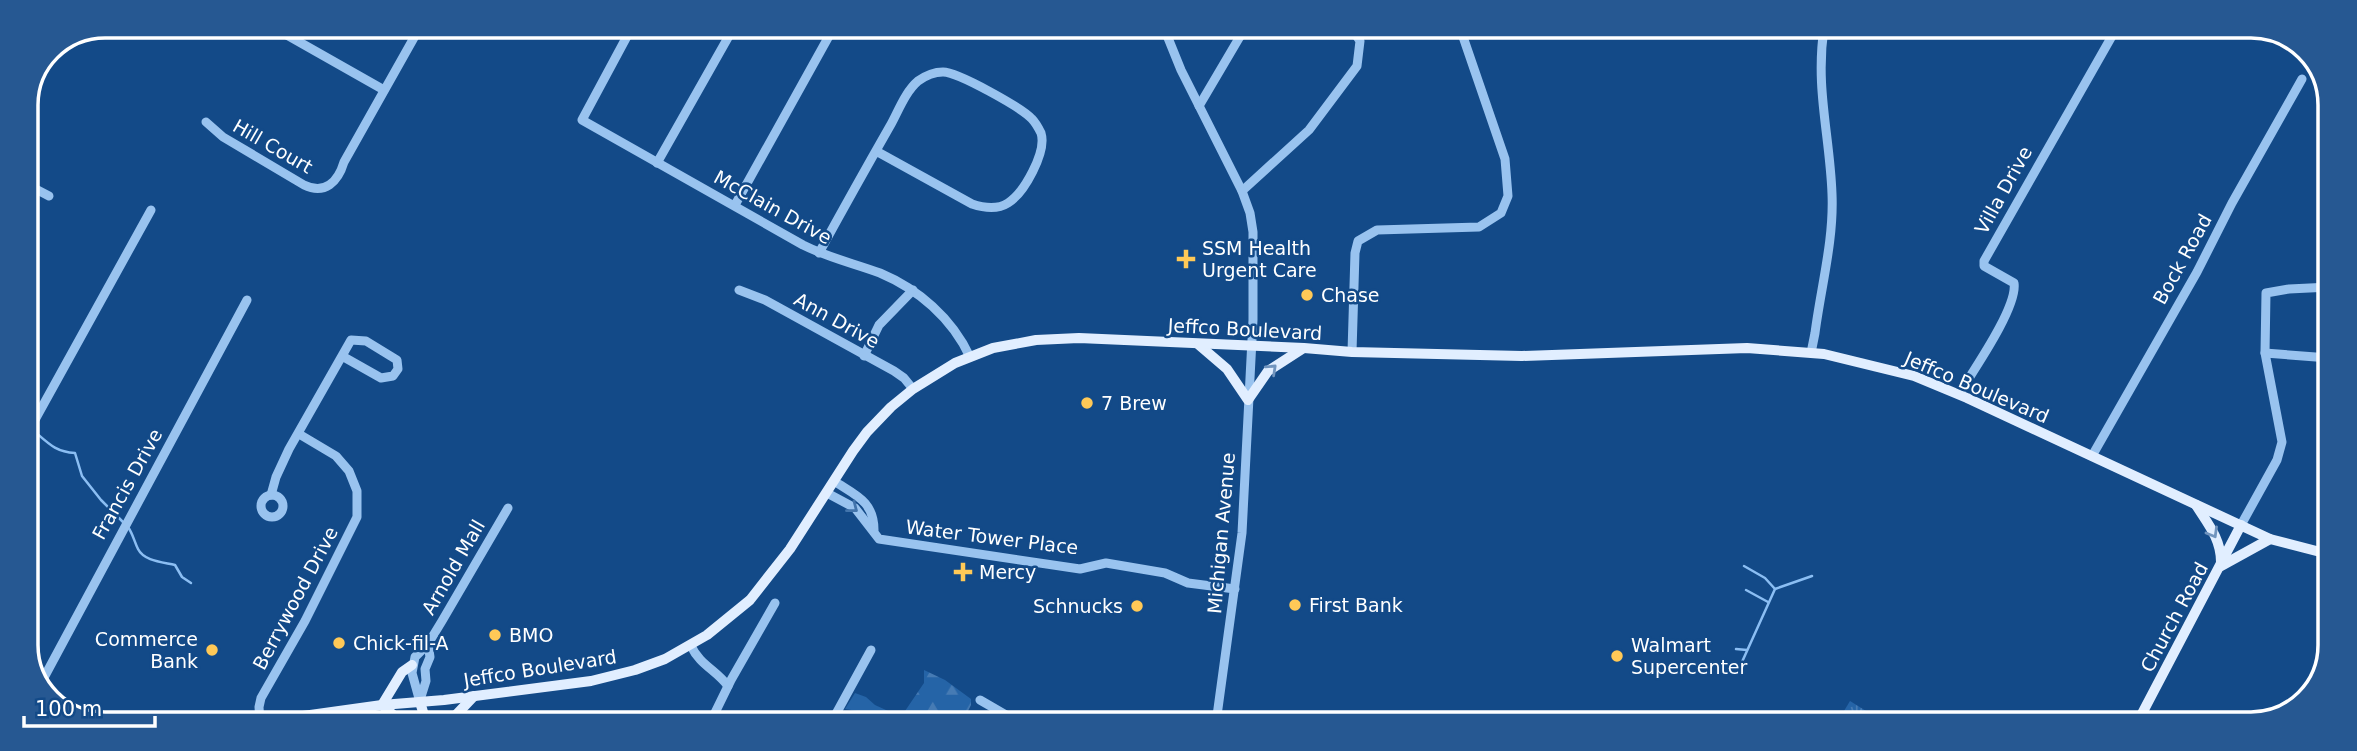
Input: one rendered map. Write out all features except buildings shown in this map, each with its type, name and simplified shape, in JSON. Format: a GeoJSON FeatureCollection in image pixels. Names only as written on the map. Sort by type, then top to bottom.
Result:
{"type":"FeatureCollection","features":[{"type":"Feature","properties":{"kind":"main road","name":"Jeffco Boulevard"},"geometry":{"type":"LineString","coordinates":[[332,712],[591,681],[635,670],[691,646],[750,600],[790,549],[867,432],[891,407],[937,373],[970,357],[1007,345],[1052,338],[1352,352],[1522,356],[1747,348],[1811,353],[1914,376],[1959,394],[2270,539],[2318,551]]}},
{"type":"Feature","properties":{"kind":"main road"},"geometry":{"type":"LineString","coordinates":[[1199,345],[1227,369],[1248,400],[1270,368],[1304,348]]}},
{"type":"Feature","properties":{"kind":"main road"},"geometry":{"type":"LineString","coordinates":[[2194,503],[2220,543],[2221,566],[2270,539]]}},
{"type":"Feature","properties":{"kind":"main road","name":"Church Road"},"geometry":{"type":"LineString","coordinates":[[2143,712],[2241,525]]}},
{"type":"Feature","properties":{"kind":"main road"},"geometry":{"type":"LineString","coordinates":[[390,712],[382,705],[402,672],[412,665]]}},
{"type":"Feature","properties":{"kind":"main road"},"geometry":{"type":"LineString","coordinates":[[459,712],[474,696]]}},
{"type":"Feature","properties":{"kind":"main road"},"geometry":{"type":"LineString","coordinates":[[420,702],[423,712]]}},
{"type":"Feature","properties":{"kind":"street"},"geometry":{"type":"LineString","coordinates":[[292,38],[384,90],[414,38]]}},
{"type":"Feature","properties":{"kind":"street","name":"McClain Drive"},"geometry":{"type":"LineString","coordinates":[[626,38],[582,120],[819,253],[878,272],[913,290],[945,319],[970,357]]}},
{"type":"Feature","properties":{"kind":"street"},"geometry":{"type":"LineString","coordinates":[[657,163],[728,38]]}},
{"type":"Feature","properties":{"kind":"street"},"geometry":{"type":"LineString","coordinates":[[735,205],[828,38]]}},
{"type":"Feature","properties":{"kind":"street","name":"Michigan Avenue"},"geometry":{"type":"LineString","coordinates":[[1168,38],[1242,191],[1253,232],[1253,320],[1246,474],[1235,589],[1218,712]]}},
{"type":"Feature","properties":{"kind":"street"},"geometry":{"type":"LineString","coordinates":[[1199,106],[1239,38]]}},
{"type":"Feature","properties":{"kind":"street"},"geometry":{"type":"LineString","coordinates":[[1242,191],[1309,130],[1357,66],[1360,41],[1358,38]]}},
{"type":"Feature","properties":{"kind":"street"},"geometry":{"type":"LineString","coordinates":[[1352,352],[1354,262],[1358,241],[1377,230],[1479,227],[1501,213],[1508,196],[1505,159],[1463,38]]}},
{"type":"Feature","properties":{"kind":"street"},"geometry":{"type":"LineString","coordinates":[[1811,353],[1832,207],[1820,85],[1823,38]]}},
{"type":"Feature","properties":{"kind":"street","name":"Villa Drive"},"geometry":{"type":"LineString","coordinates":[[1959,394],[1994,337],[2016,292],[2014,283],[1984,266],[1984,261],[2111,38]]}},
{"type":"Feature","properties":{"kind":"street"},"geometry":{"type":"LineString","coordinates":[[819,253],[876,151],[910,91],[918,82],[935,73],[943,72],[962,78],[1020,110],[1033,120],[1041,134],[1042,146],[1035,165],[1017,196],[995,208],[972,204],[876,151]]}},
{"type":"Feature","properties":{"kind":"street","name":"Bock Road"},"geometry":{"type":"LineString","coordinates":[[2092,456],[2197,272],[2232,203],[2302,79]]}},
{"type":"Feature","properties":{"kind":"street","name":"Hill Court"},"geometry":{"type":"LineString","coordinates":[[206,122],[223,138],[304,185],[315,189],[327,187],[337,178],[384,90]]}},
{"type":"Feature","properties":{"kind":"street"},"geometry":{"type":"LineString","coordinates":[[38,190],[49,196]]}},
{"type":"Feature","properties":{"kind":"street"},"geometry":{"type":"LineString","coordinates":[[39,413],[151,211]]}},
{"type":"Feature","properties":{"kind":"street"},"geometry":{"type":"LineString","coordinates":[[2241,525],[2277,460],[2282,442],[2265,353],[2266,293],[2318,288]]}},
{"type":"Feature","properties":{"kind":"street","name":"Ann Drive"},"geometry":{"type":"LineString","coordinates":[[739,290],[765,300],[900,374],[913,389]]}},
{"type":"Feature","properties":{"kind":"street"},"geometry":{"type":"LineString","coordinates":[[864,356],[879,325],[913,290]]}},
{"type":"Feature","properties":{"kind":"street","name":"Francis Drive"},"geometry":{"type":"LineString","coordinates":[[46,674],[247,300]]}},
{"type":"Feature","properties":{"kind":"street"},"geometry":{"type":"LineString","coordinates":[[271,495],[276,477],[299,433],[342,356],[351,340],[366,341],[397,360],[398,369],[393,376],[381,378],[342,356]]}},
{"type":"Feature","properties":{"kind":"street"},"geometry":{"type":"LineString","coordinates":[[2265,353],[2318,357]]}},
{"type":"Feature","properties":{"kind":"street","name":"Berrywood Drive"},"geometry":{"type":"LineString","coordinates":[[259,712],[261,698],[305,621],[357,517],[357,491],[349,471],[336,456],[299,433]]}},
{"type":"Feature","properties":{"kind":"street"},"geometry":{"type":"LineString","coordinates":[[834,481],[867,504],[872,512],[874,530]]}},
{"type":"Feature","properties":{"kind":"street","name":"Water Tower Place"},"geometry":{"type":"LineString","coordinates":[[827,493],[855,508],[879,540],[1080,569],[1105,563],[1165,573],[1188,583],[1235,589]]}},
{"type":"Feature","properties":{"kind":"street","name":"Arnold Mall"},"geometry":{"type":"LineString","coordinates":[[412,665],[415,657],[428,644],[508,508]]}},
{"type":"Feature","properties":{"kind":"street"},"geometry":{"type":"LineString","coordinates":[[715,712],[775,603]]}},
{"type":"Feature","properties":{"kind":"street","name":"Arnold Mall"},"geometry":{"type":"LineString","coordinates":[[420,702],[426,681],[425,669],[430,657],[428,644]]}},
{"type":"Feature","properties":{"kind":"street"},"geometry":{"type":"LineString","coordinates":[[691,646],[697,659],[713,670],[728,686]]}},
{"type":"Feature","properties":{"kind":"street"},"geometry":{"type":"LineString","coordinates":[[837,712],[871,650]]}},
{"type":"Feature","properties":{"kind":"street"},"geometry":{"type":"LineString","coordinates":[[412,665],[420,702]]}},
{"type":"Feature","properties":{"kind":"street"},"geometry":{"type":"LineString","coordinates":[[980,700],[1001,712]]}},
{"type":"Feature","properties":{"kind":"green space"},"geometry":{"type":"Polygon","coordinates":[[[924,670],[945,680],[971,699],[968,712],[904,712],[924,683],[924,670]]]}},
{"type":"Feature","properties":{"kind":"green space"},"geometry":{"type":"Polygon","coordinates":[[[855,693],[890,712],[859,712],[845,709],[855,693]]]}},
{"type":"Feature","properties":{"kind":"green space"},"geometry":{"type":"Polygon","coordinates":[[[1850,701],[1868,712],[1843,712],[1850,701]]]}},
{"type":"Feature","properties":{"kind":"waterway"},"geometry":{"type":"LineString","coordinates":[[39,435],[58,449],[75,453],[82,476],[123,522]]}},
{"type":"Feature","properties":{"kind":"waterway"},"geometry":{"type":"LineString","coordinates":[[128,527],[144,556],[175,565],[182,577],[191,583]]}},
{"type":"Feature","properties":{"kind":"waterway"},"geometry":{"type":"LineString","coordinates":[[1744,566],[1765,578],[1775,589]]}},
{"type":"Feature","properties":{"kind":"waterway"},"geometry":{"type":"LineString","coordinates":[[1737,673],[1775,589],[1812,576]]}},
{"type":"Feature","properties":{"kind":"waterway"},"geometry":{"type":"LineString","coordinates":[[1746,590],[1768,602]]}},
{"type":"Feature","properties":{"kind":"waterway"},"geometry":{"type":"LineString","coordinates":[[1736,649],[1747,650]]}},
{"type":"Feature","properties":{"kind":"place","name":"SSM Health Urgent Care"},"geometry":{"type":"Point","coordinates":[1186,259]}},
{"type":"Feature","properties":{"kind":"place","name":"Chase"},"geometry":{"type":"Point","coordinates":[1307,295]}},
{"type":"Feature","properties":{"kind":"place","name":"7 Brew"},"geometry":{"type":"Point","coordinates":[1087,403]}},
{"type":"Feature","properties":{"kind":"place","name":"Mercy"},"geometry":{"type":"Point","coordinates":[963,572]}},
{"type":"Feature","properties":{"kind":"place","name":"First Bank"},"geometry":{"type":"Point","coordinates":[1295,605]}},
{"type":"Feature","properties":{"kind":"place","name":"Schnucks"},"geometry":{"type":"Point","coordinates":[1137,606]}},
{"type":"Feature","properties":{"kind":"place","name":"BMO"},"geometry":{"type":"Point","coordinates":[495,635]}},
{"type":"Feature","properties":{"kind":"place","name":"Chick-fil-A"},"geometry":{"type":"Point","coordinates":[339,643]}},
{"type":"Feature","properties":{"kind":"place","name":"Commerce Bank"},"geometry":{"type":"Point","coordinates":[212,650]}},
{"type":"Feature","properties":{"kind":"place","name":"Walmart Supercenter"},"geometry":{"type":"Point","coordinates":[1617,656]}}]}
